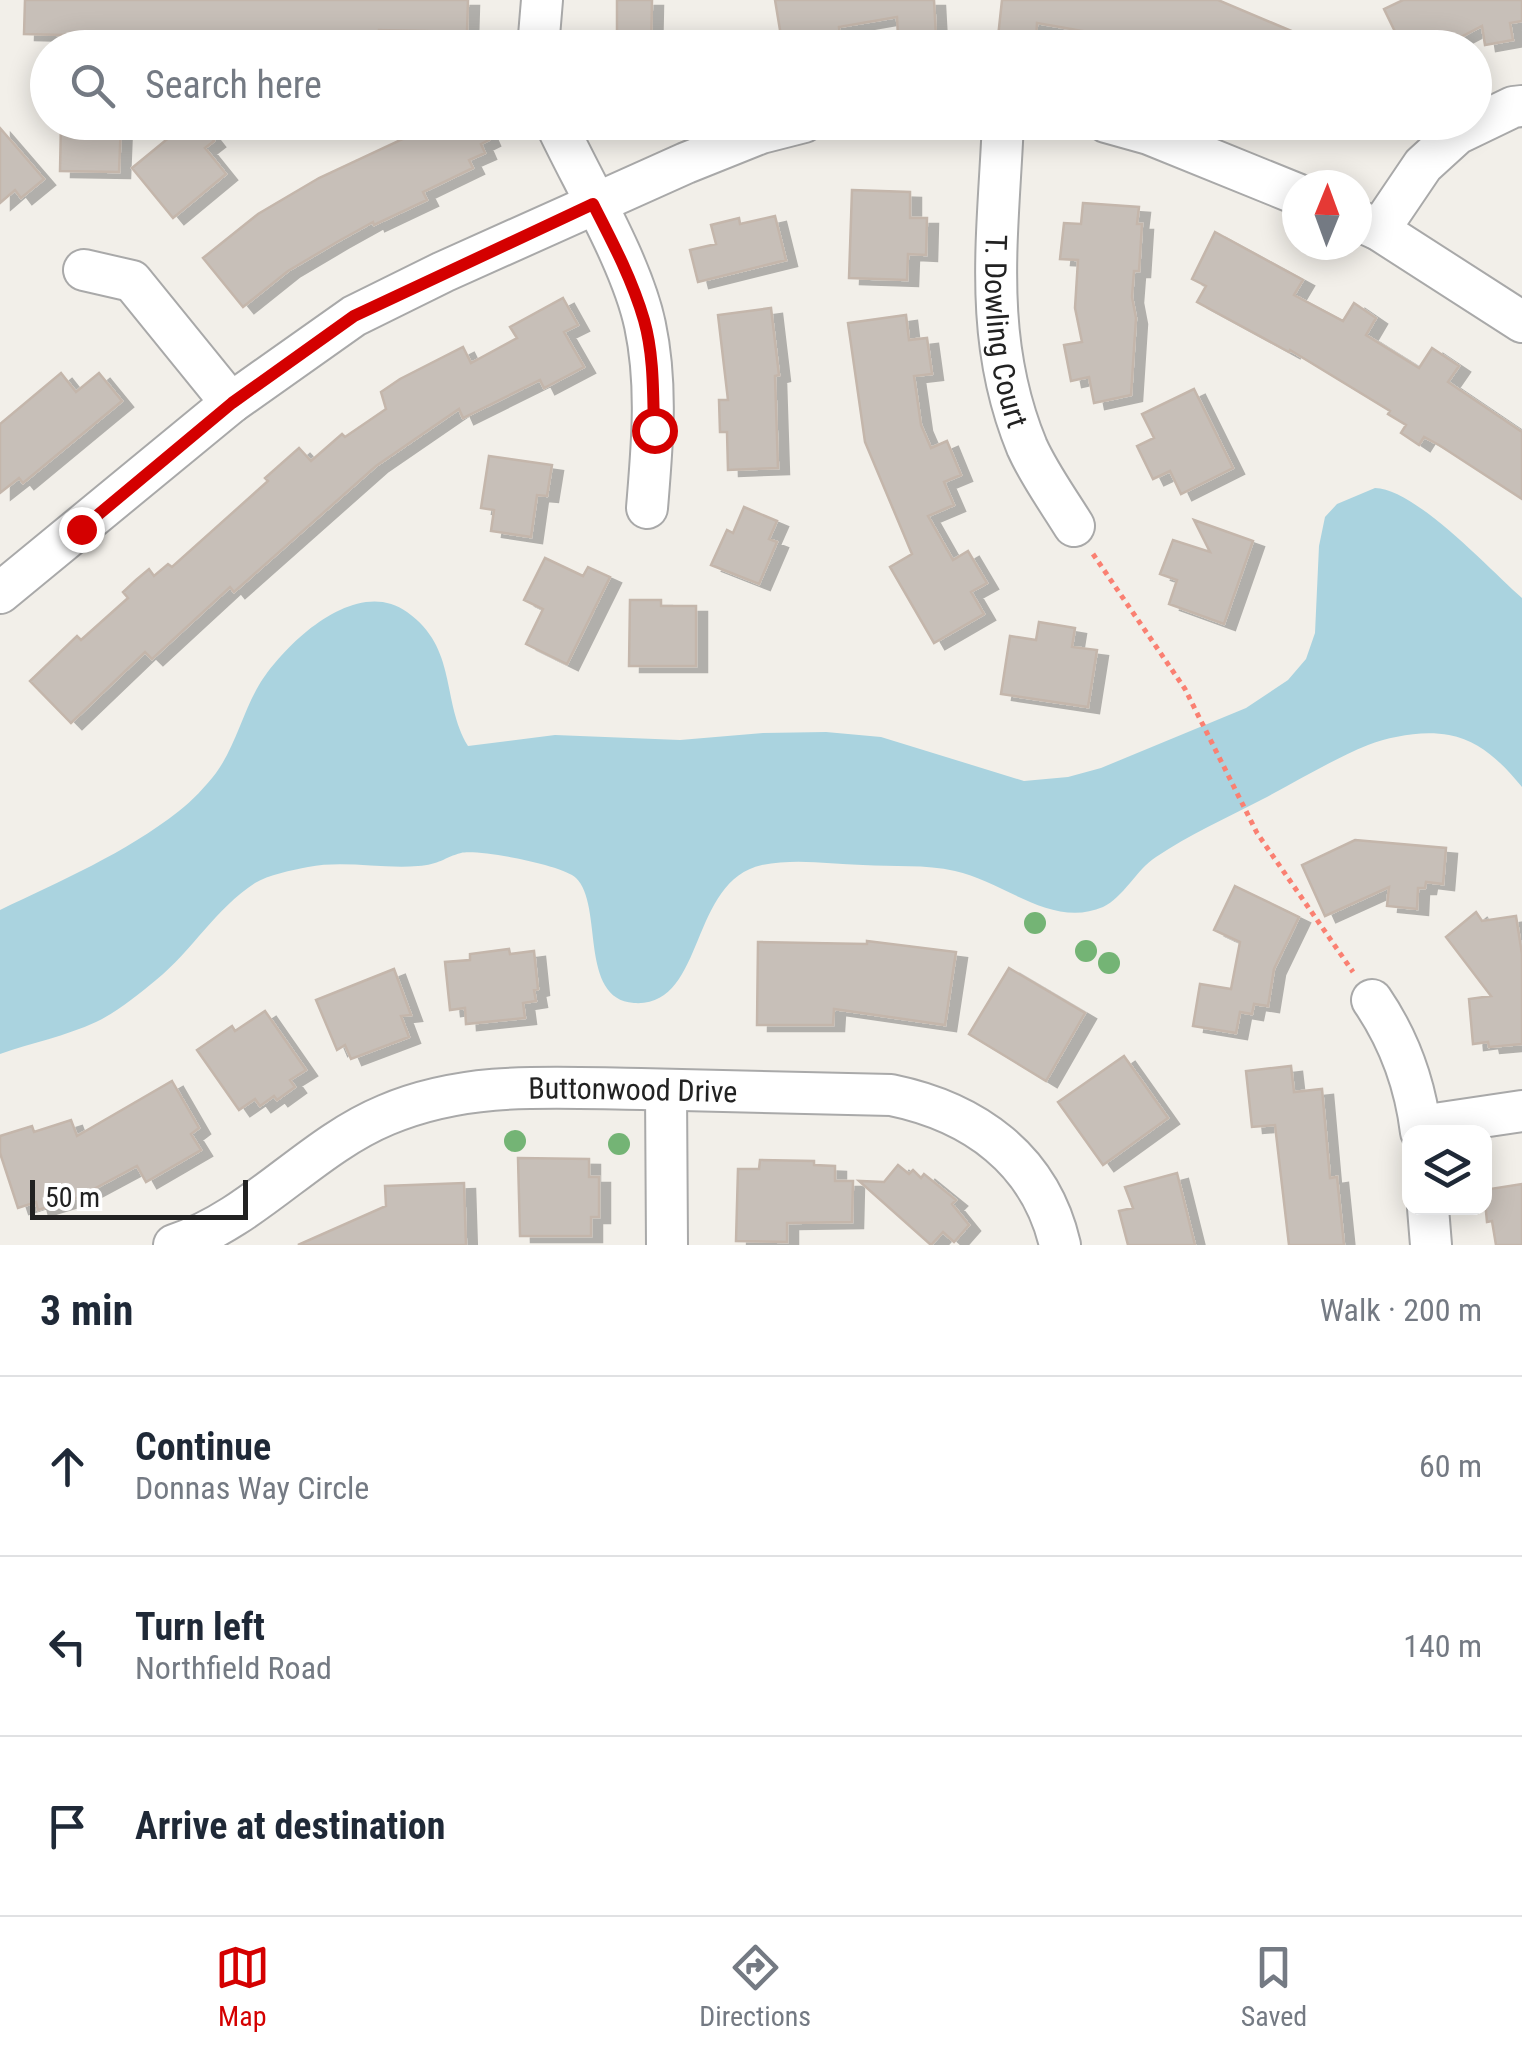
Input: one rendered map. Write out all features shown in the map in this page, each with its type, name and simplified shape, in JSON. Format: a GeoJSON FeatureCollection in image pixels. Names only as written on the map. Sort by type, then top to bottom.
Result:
{"type":"FeatureCollection","features":[{"type":"Feature","properties":{"kind":"street"},"geometry":{"type":"LineString","coordinates":[[540,30],[542,0]]}},
{"type":"Feature","properties":{"kind":"street"},"geometry":{"type":"LineString","coordinates":[[1492,117],[1522,106]]}},
{"type":"Feature","properties":{"kind":"street"},"geometry":{"type":"LineString","coordinates":[[563,140],[620,256],[645,322],[654,390],[647,508]]}},
{"type":"Feature","properties":{"kind":"street"},"geometry":{"type":"LineString","coordinates":[[0,593],[232,403],[354,316],[593,204],[742,140]]}},
{"type":"Feature","properties":{"kind":"street","name":"T. Dowling Court"},"geometry":{"type":"LineString","coordinates":[[1001,140],[996,328],[1008,396],[1029,452],[1074,526]]}},
{"type":"Feature","properties":{"kind":"street"},"geometry":{"type":"LineString","coordinates":[[1164,140],[1282,188]]}},
{"type":"Feature","properties":{"kind":"street"},"geometry":{"type":"LineString","coordinates":[[1372,221],[1451,140]]}},
{"type":"Feature","properties":{"kind":"street"},"geometry":{"type":"LineString","coordinates":[[1372,228],[1522,322]]}},
{"type":"Feature","properties":{"kind":"street"},"geometry":{"type":"LineString","coordinates":[[84,270],[132,281],[232,403]]}},
{"type":"Feature","properties":{"kind":"street"},"geometry":{"type":"LineString","coordinates":[[1372,1000],[1395,1034],[1420,1125]]}},
{"type":"Feature","properties":{"kind":"street","name":"Buttonwood Drive"},"geometry":{"type":"LineString","coordinates":[[174,1245],[238,1214],[316,1154],[360,1127],[405,1108],[472,1090],[503,1087],[891,1095],[930,1103],[967,1121],[1015,1158],[1033,1178],[1054,1216],[1060,1245]]}},
{"type":"Feature","properties":{"kind":"street"},"geometry":{"type":"LineString","coordinates":[[666,1090],[667,1245]]}},
{"type":"Feature","properties":{"kind":"street"},"geometry":{"type":"LineString","coordinates":[[1443,1125],[1522,1111]]}},
{"type":"Feature","properties":{"kind":"street"},"geometry":{"type":"LineString","coordinates":[[1429,1215],[1431,1245]]}},
{"type":"Feature","properties":{"kind":"path"},"geometry":{"type":"LineString","coordinates":[[1098,562],[1185,690],[1257,833],[1346,962]]}},
{"type":"Feature","properties":{"kind":"water"},"geometry":{"type":"Polygon","coordinates":[[[1375,488],[1392,492],[1431,516],[1522,598],[1522,787],[1490,754],[1461,738],[1429,733],[1387,739],[1341,757],[1181,841],[1149,862],[1110,903],[1084,912],[1046,908],[973,876],[944,869],[800,862],[762,865],[738,876],[721,894],[674,986],[657,999],[634,1003],[617,998],[605,986],[598,969],[584,891],[568,873],[520,859],[471,852],[418,866],[308,867],[267,878],[241,893],[169,969],[112,1013],[73,1031],[0,1054],[0,910],[115,853],[184,807],[223,763],[253,695],[270,669],[303,634],[344,608],[366,602],[387,603],[407,612],[423,626],[442,658],[454,711],[468,746],[555,735],[680,740],[826,732],[881,737],[1024,781],[1068,777],[1101,768],[1246,708],[1288,680],[1306,659],[1315,633],[1319,546],[1325,517],[1337,504],[1375,488]]]}},
{"type":"Feature","properties":{"kind":"building"},"geometry":{"type":"Polygon","coordinates":[[[25,0],[468,0],[467,30],[30,30],[30,34],[24,34],[25,0]]]}},
{"type":"Feature","properties":{"kind":"building"},"geometry":{"type":"Polygon","coordinates":[[[617,0],[652,0],[651,30],[617,30],[617,0]]]}},
{"type":"Feature","properties":{"kind":"building"},"geometry":{"type":"Polygon","coordinates":[[[775,0],[934,0],[936,30],[898,30],[897,17],[839,27],[839,30],[780,30],[775,0]]]}},
{"type":"Feature","properties":{"kind":"building"},"geometry":{"type":"Polygon","coordinates":[[[1002,0],[1218,0],[1289,30],[1076,30],[1037,23],[1037,30],[999,30],[1002,0]]]}},
{"type":"Feature","properties":{"kind":"building"},"geometry":{"type":"Polygon","coordinates":[[[1403,0],[1522,0],[1522,21],[1510,23],[1513,40],[1492,44],[1492,30],[1483,30],[1482,26],[1474,30],[1394,30],[1384,9],[1403,0]]]}},
{"type":"Feature","properties":{"kind":"building"},"geometry":{"type":"Polygon","coordinates":[[[0,128],[44,179],[21,198],[15,190],[0,203],[0,128]]]}},
{"type":"Feature","properties":{"kind":"building"},"geometry":{"type":"Polygon","coordinates":[[[61,140],[120,140],[119,172],[60,171],[61,140]]]}},
{"type":"Feature","properties":{"kind":"building"},"geometry":{"type":"Polygon","coordinates":[[[166,140],[213,140],[205,148],[226,174],[173,218],[132,168],[166,140]]]}},
{"type":"Feature","properties":{"kind":"building"},"geometry":{"type":"Polygon","coordinates":[[[401,140],[489,140],[481,144],[485,153],[469,160],[473,168],[423,192],[427,200],[337,242],[288,271],[243,307],[203,258],[258,214],[319,178],[401,140]]]}},
{"type":"Feature","properties":{"kind":"building"},"geometry":{"type":"Polygon","coordinates":[[[852,190],[910,192],[910,218],[927,218],[926,255],[908,254],[907,280],[849,278],[852,190]]]}},
{"type":"Feature","properties":{"kind":"building"},"geometry":{"type":"Polygon","coordinates":[[[1083,203],[1139,207],[1137,224],[1142,224],[1139,271],[1134,271],[1132,297],[1136,318],[1131,395],[1094,403],[1089,377],[1071,381],[1064,345],[1082,342],[1075,308],[1078,260],[1060,259],[1064,223],[1081,224],[1083,203]]]}},
{"type":"Feature","properties":{"kind":"building"},"geometry":{"type":"Polygon","coordinates":[[[775,216],[786,260],[698,282],[690,250],[716,244],[711,225],[739,218],[740,224],[775,216]]]}},
{"type":"Feature","properties":{"kind":"building"},"geometry":{"type":"Polygon","coordinates":[[[1215,232],[1303,280],[1294,295],[1343,321],[1354,303],[1376,318],[1366,335],[1419,368],[1432,348],[1459,366],[1448,382],[1522,432],[1522,499],[1424,437],[1419,445],[1401,433],[1406,425],[1388,414],[1390,411],[1290,350],[1197,302],[1206,286],[1192,279],[1215,232]]]}},
{"type":"Feature","properties":{"kind":"building"},"geometry":{"type":"Polygon","coordinates":[[[563,298],[578,325],[564,332],[584,367],[544,388],[540,380],[463,418],[459,409],[376,466],[234,592],[230,587],[152,659],[145,652],[71,723],[30,681],[77,636],[81,640],[128,598],[123,592],[136,580],[149,569],[154,576],[168,564],[172,567],[299,448],[311,461],[342,434],[345,437],[386,409],[381,392],[400,379],[463,347],[471,363],[517,338],[510,327],[563,298]]]}},
{"type":"Feature","properties":{"kind":"building"},"geometry":{"type":"Polygon","coordinates":[[[771,308],[779,375],[775,376],[778,468],[728,470],[727,432],[720,432],[719,400],[728,400],[718,315],[771,308]]]}},
{"type":"Feature","properties":{"kind":"building"},"geometry":{"type":"Polygon","coordinates":[[[906,315],[909,340],[927,338],[932,374],[914,376],[921,425],[931,448],[947,441],[961,475],[944,482],[954,505],[928,516],[953,560],[968,551],[987,583],[971,592],[984,614],[934,643],[890,567],[912,554],[865,442],[848,323],[906,315]]]}},
{"type":"Feature","properties":{"kind":"building"},"geometry":{"type":"Polygon","coordinates":[[[61,373],[76,392],[99,373],[122,401],[23,483],[19,478],[0,493],[0,424],[61,373]]]}},
{"type":"Feature","properties":{"kind":"building"},"geometry":{"type":"Polygon","coordinates":[[[1194,389],[1233,468],[1181,494],[1170,471],[1153,479],[1137,446],[1154,438],[1142,414],[1194,389]]]}},
{"type":"Feature","properties":{"kind":"building"},"geometry":{"type":"Polygon","coordinates":[[[489,456],[552,465],[547,496],[537,495],[531,537],[491,531],[494,510],[481,508],[489,456]]]}},
{"type":"Feature","properties":{"kind":"building"},"geometry":{"type":"Polygon","coordinates":[[[744,507],[777,521],[769,539],[777,542],[759,584],[711,565],[727,530],[733,533],[744,507]]]}},
{"type":"Feature","properties":{"kind":"building"},"geometry":{"type":"Polygon","coordinates":[[[1194,520],[1253,541],[1224,624],[1169,604],[1177,580],[1160,574],[1173,540],[1210,552],[1194,520]]]}},
{"type":"Feature","properties":{"kind":"building"},"geometry":{"type":"Polygon","coordinates":[[[545,558],[583,576],[588,567],[610,577],[567,664],[526,644],[543,609],[524,600],[545,558]]]}},
{"type":"Feature","properties":{"kind":"building"},"geometry":{"type":"Polygon","coordinates":[[[630,600],[661,600],[661,606],[696,606],[696,666],[629,666],[630,600]]]}},
{"type":"Feature","properties":{"kind":"building"},"geometry":{"type":"Polygon","coordinates":[[[1039,622],[1075,628],[1072,647],[1097,650],[1088,707],[1001,694],[1010,636],[1036,640],[1039,622]]]}},
{"type":"Feature","properties":{"kind":"building"},"geometry":{"type":"Polygon","coordinates":[[[1355,840],[1446,848],[1443,884],[1426,882],[1425,888],[1418,888],[1417,909],[1387,906],[1389,887],[1325,916],[1302,865],[1355,840]]]}},
{"type":"Feature","properties":{"kind":"building"},"geometry":{"type":"Polygon","coordinates":[[[1235,886],[1299,917],[1274,969],[1268,1006],[1254,1004],[1252,1014],[1240,1012],[1236,1033],[1193,1026],[1200,984],[1231,989],[1240,942],[1214,930],[1235,886]]]}},
{"type":"Feature","properties":{"kind":"building"},"geometry":{"type":"Polygon","coordinates":[[[1476,912],[1482,921],[1516,916],[1522,954],[1522,1044],[1473,1044],[1469,999],[1491,996],[1446,937],[1476,912]]]}},
{"type":"Feature","properties":{"kind":"building"},"geometry":{"type":"Polygon","coordinates":[[[867,941],[956,952],[945,1025],[834,1009],[833,1025],[757,1025],[758,942],[867,941]]]}},
{"type":"Feature","properties":{"kind":"building"},"geometry":{"type":"Polygon","coordinates":[[[509,949],[510,954],[534,951],[536,1001],[523,1003],[525,1018],[466,1024],[465,1008],[450,1010],[445,962],[470,960],[470,954],[509,949]]]}},
{"type":"Feature","properties":{"kind":"building"},"geometry":{"type":"Polygon","coordinates":[[[1009,968],[1085,1013],[1046,1081],[969,1034],[1009,968]]]}},
{"type":"Feature","properties":{"kind":"building"},"geometry":{"type":"Polygon","coordinates":[[[394,969],[411,1015],[401,1016],[409,1037],[351,1059],[345,1045],[337,1050],[316,1000],[394,969]]]}},
{"type":"Feature","properties":{"kind":"building"},"geometry":{"type":"Polygon","coordinates":[[[265,1011],[306,1070],[290,1080],[295,1087],[277,1100],[274,1096],[260,1106],[255,1099],[239,1110],[197,1050],[232,1026],[235,1031],[265,1011]]]}},
{"type":"Feature","properties":{"kind":"building"},"geometry":{"type":"Polygon","coordinates":[[[1124,1056],[1168,1118],[1103,1165],[1058,1102],[1124,1056]]]}},
{"type":"Feature","properties":{"kind":"building"},"geometry":{"type":"Polygon","coordinates":[[[1291,1066],[1294,1092],[1322,1089],[1330,1178],[1337,1177],[1344,1245],[1289,1245],[1275,1125],[1252,1127],[1246,1071],[1291,1066]]]}},
{"type":"Feature","properties":{"kind":"building"},"geometry":{"type":"Polygon","coordinates":[[[172,1081],[199,1128],[191,1134],[201,1150],[146,1182],[137,1166],[77,1198],[38,1210],[36,1202],[18,1208],[0,1153],[0,1136],[32,1126],[34,1132],[71,1120],[77,1136],[172,1081]]]}},
{"type":"Feature","properties":{"kind":"building"},"geometry":{"type":"Polygon","coordinates":[[[518,1158],[589,1159],[589,1177],[599,1177],[599,1217],[591,1217],[591,1236],[520,1236],[518,1158]]]}},
{"type":"Feature","properties":{"kind":"building"},"geometry":{"type":"Polygon","coordinates":[[[760,1160],[814,1161],[814,1165],[835,1166],[835,1181],[853,1181],[852,1222],[787,1223],[787,1242],[736,1241],[738,1169],[759,1169],[760,1160]]]}},
{"type":"Feature","properties":{"kind":"building"},"geometry":{"type":"Polygon","coordinates":[[[898,1165],[909,1174],[913,1170],[921,1178],[924,1174],[956,1200],[952,1204],[969,1225],[954,1242],[943,1232],[931,1245],[859,1181],[884,1182],[898,1165]]]}},
{"type":"Feature","properties":{"kind":"building"},"geometry":{"type":"Polygon","coordinates":[[[1177,1173],[1195,1245],[1128,1245],[1119,1211],[1133,1208],[1125,1187],[1177,1173]]]}},
{"type":"Feature","properties":{"kind":"building"},"geometry":{"type":"Polygon","coordinates":[[[464,1183],[466,1245],[298,1245],[386,1206],[385,1186],[464,1183]]]}},
{"type":"Feature","properties":{"kind":"building"},"geometry":{"type":"Polygon","coordinates":[[[1522,1184],[1522,1245],[1496,1245],[1492,1221],[1487,1222],[1486,1215],[1492,1215],[1492,1189],[1522,1184]]]}},
{"type":"Feature","properties":{"kind":"route"},"geometry":{"type":"LineString","coordinates":[[81,529],[232,403],[354,316],[593,204],[620,256],[645,322],[654,390],[654,430]]}}]}
